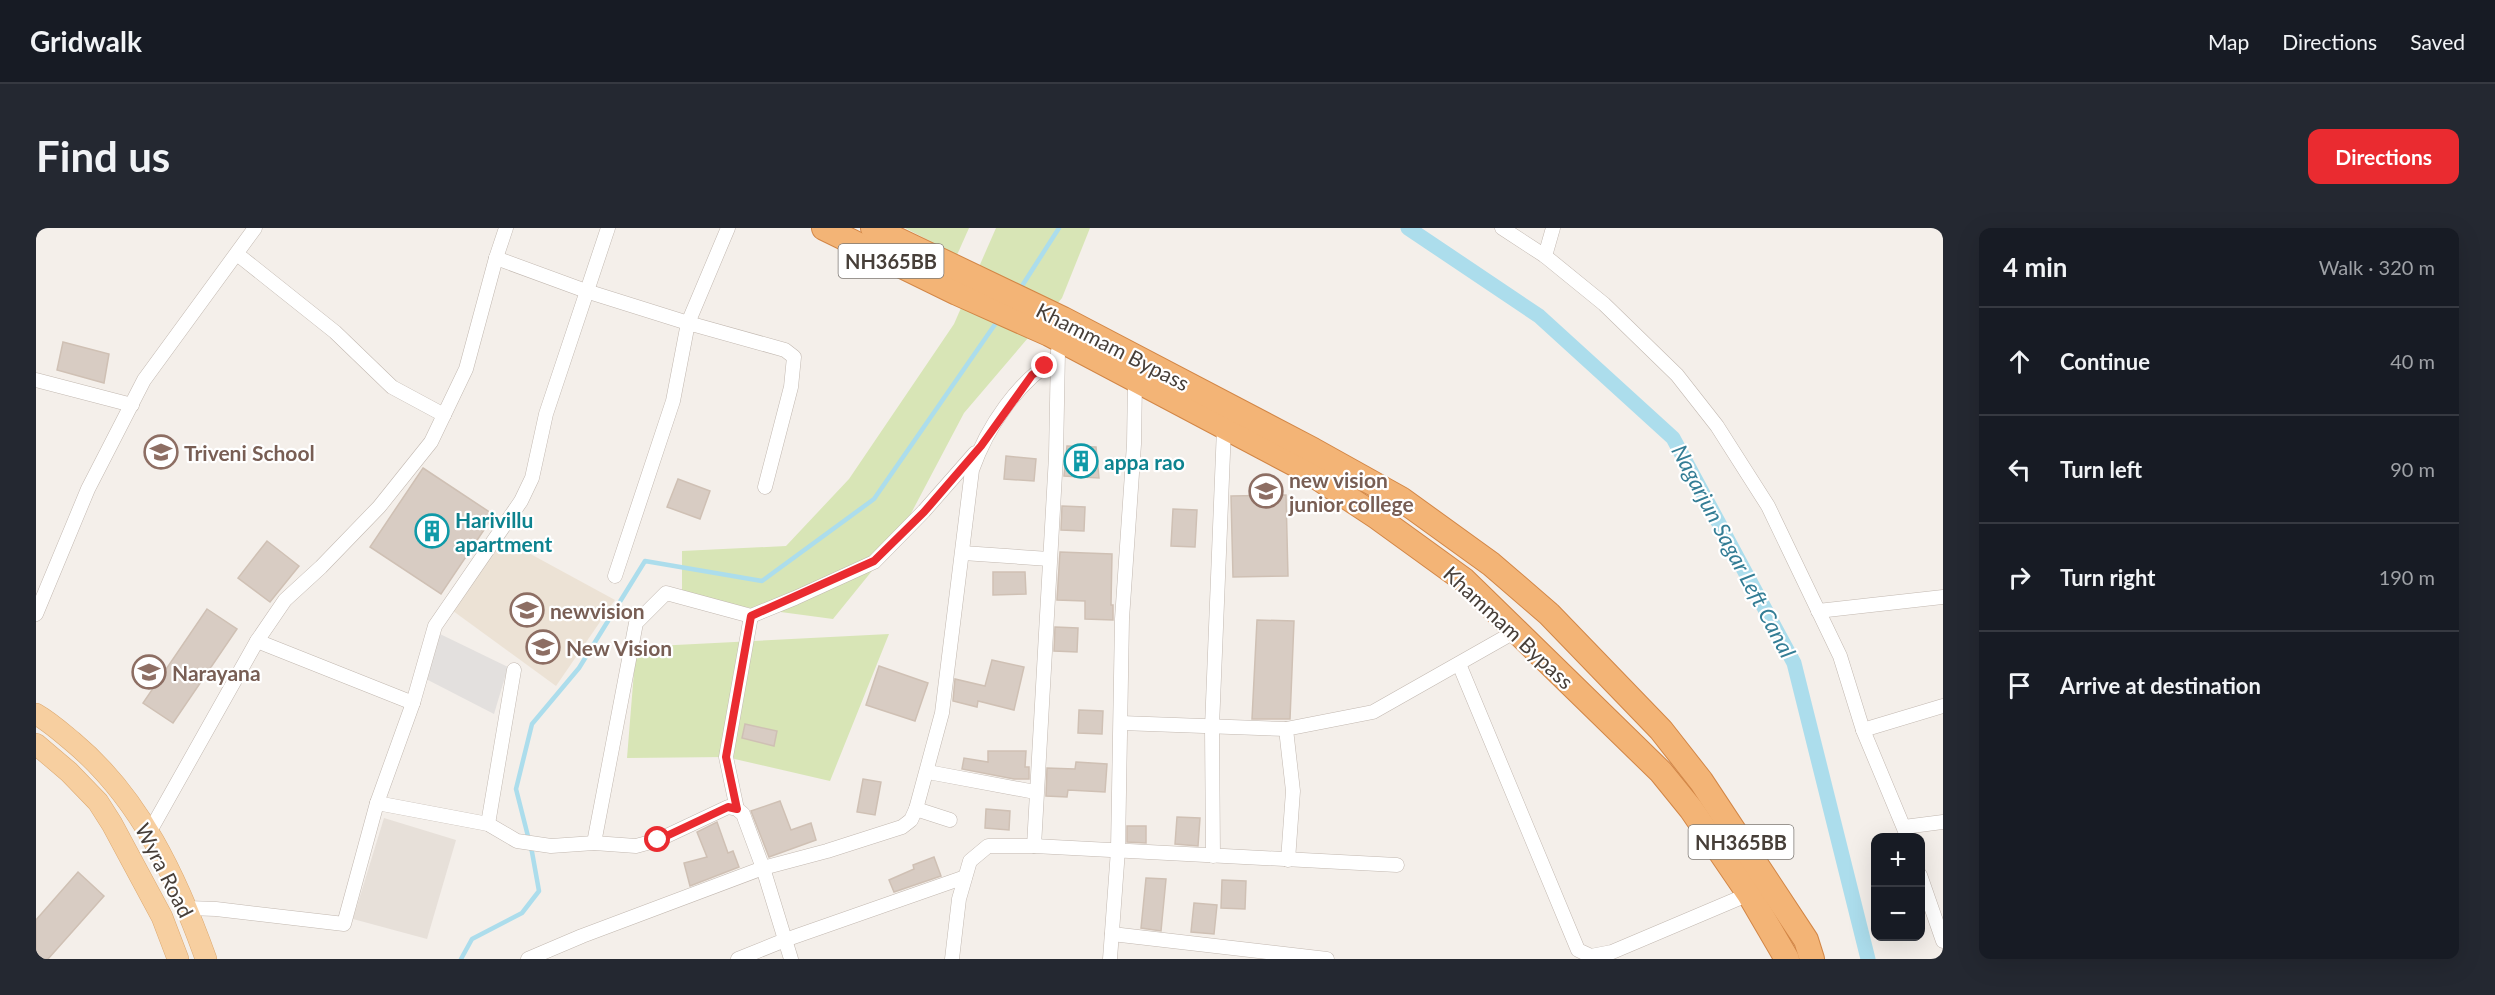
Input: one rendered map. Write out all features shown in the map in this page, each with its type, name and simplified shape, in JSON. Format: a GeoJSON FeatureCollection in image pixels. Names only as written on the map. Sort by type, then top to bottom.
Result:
{"type":"FeatureCollection","features":[{"type":"Feature","properties":{"kind":"highway","name":"Khammam Bypass"},"geometry":{"type":"LineString","coordinates":[[824,228],[963,284]]}},
{"type":"Feature","properties":{"kind":"highway","name":"Khammam Bypass"},"geometry":{"type":"LineString","coordinates":[[873,228],[963,284],[1055,337],[1306,470],[1377,517],[1464,580],[1661,772],[1691,809],[1749,894],[1788,959]]}},
{"type":"Feature","properties":{"kind":"highway","name":"Khammam Bypass"},"geometry":{"type":"LineString","coordinates":[[1055,337],[1225,402],[1401,499],[1491,564],[1549,614],[1661,730],[1701,781],[1806,940],[1812,959]]}},
{"type":"Feature","properties":{"kind":"main road","name":"Wyra Road"},"geometry":{"type":"LineString","coordinates":[[36,714],[47,720],[86,753],[118,787],[150,831],[188,908],[206,959]]}},
{"type":"Feature","properties":{"kind":"main road","name":"Wyra Road"},"geometry":{"type":"LineString","coordinates":[[36,744],[69,772],[103,810],[162,917],[178,959]]}},
{"type":"Feature","properties":{"kind":"street"},"geometry":{"type":"LineString","coordinates":[[36,614],[88,489],[144,380],[255,228]]}},
{"type":"Feature","properties":{"kind":"street"},"geometry":{"type":"LineString","coordinates":[[150,831],[257,641],[285,600],[380,507],[431,442],[466,369],[506,228]]}},
{"type":"Feature","properties":{"kind":"street"},"geometry":{"type":"LineString","coordinates":[[188,908],[216,909],[344,924],[377,803],[413,703],[435,626],[521,501],[532,478],[542,444],[546,414],[608,228]]}},
{"type":"Feature","properties":{"kind":"street"},"geometry":{"type":"LineString","coordinates":[[615,576],[673,400],[688,323],[728,228]]}},
{"type":"Feature","properties":{"kind":"street"},"geometry":{"type":"LineString","coordinates":[[1502,228],[1545,256],[1604,304],[1677,375],[1717,426],[1768,506],[1840,656],[1863,730],[1906,832],[1943,822]]}},
{"type":"Feature","properties":{"kind":"street"},"geometry":{"type":"LineString","coordinates":[[1545,256],[1553,228]]}},
{"type":"Feature","properties":{"kind":"street"},"geometry":{"type":"LineString","coordinates":[[237,254],[335,332],[392,387],[444,415]]}},
{"type":"Feature","properties":{"kind":"street"},"geometry":{"type":"LineString","coordinates":[[496,258],[586,291],[785,351],[794,357],[791,387],[765,487]]}},
{"type":"Feature","properties":{"kind":"street"},"geometry":{"type":"LineString","coordinates":[[594,843],[636,623],[666,593],[751,616],[874,561],[924,512],[981,446],[1032,375],[1055,337]]}},
{"type":"Feature","properties":{"kind":"street"},"geometry":{"type":"LineString","coordinates":[[1034,846],[1035,792],[1056,456],[1055,337]]}},
{"type":"Feature","properties":{"kind":"street"},"geometry":{"type":"LineString","coordinates":[[36,380],[132,405]]}},
{"type":"Feature","properties":{"kind":"street"},"geometry":{"type":"LineString","coordinates":[[1110,959],[1118,850],[1122,619],[1134,444],[1135,381]]}},
{"type":"Feature","properties":{"kind":"street"},"geometry":{"type":"LineString","coordinates":[[1213,856],[1212,728],[1224,428]]}},
{"type":"Feature","properties":{"kind":"street"},"geometry":{"type":"LineString","coordinates":[[528,959],[582,936],[763,868],[827,851],[902,827],[911,820],[928,772],[942,713],[972,470],[981,446]]}},
{"type":"Feature","properties":{"kind":"street"},"geometry":{"type":"LineString","coordinates":[[963,553],[1049,559]]}},
{"type":"Feature","properties":{"kind":"street"},"geometry":{"type":"LineString","coordinates":[[1818,611],[1943,597]]}},
{"type":"Feature","properties":{"kind":"street"},"geometry":{"type":"LineString","coordinates":[[737,809],[726,757],[751,616]]}},
{"type":"Feature","properties":{"kind":"street"},"geometry":{"type":"LineString","coordinates":[[1121,723],[1286,729],[1373,712],[1516,631]]}},
{"type":"Feature","properties":{"kind":"street"},"geometry":{"type":"LineString","coordinates":[[257,641],[413,703]]}},
{"type":"Feature","properties":{"kind":"street"},"geometry":{"type":"LineString","coordinates":[[1459,664],[1578,950],[1591,956],[1612,952],[1749,894]]}},
{"type":"Feature","properties":{"kind":"street"},"geometry":{"type":"LineString","coordinates":[[488,824],[514,670]]}},
{"type":"Feature","properties":{"kind":"street"},"geometry":{"type":"LineString","coordinates":[[1863,730],[1943,706]]}},
{"type":"Feature","properties":{"kind":"street"},"geometry":{"type":"LineString","coordinates":[[1286,729],[1293,791],[1288,860]]}},
{"type":"Feature","properties":{"kind":"street"},"geometry":{"type":"LineString","coordinates":[[928,772],[1035,792]]}},
{"type":"Feature","properties":{"kind":"street"},"geometry":{"type":"LineString","coordinates":[[377,803],[488,824],[517,841],[551,846],[594,843],[636,846],[658,840],[728,807],[737,809],[743,814],[763,868],[791,959]]}},
{"type":"Feature","properties":{"kind":"street"},"geometry":{"type":"LineString","coordinates":[[916,809],[950,820]]}},
{"type":"Feature","properties":{"kind":"street"},"geometry":{"type":"LineString","coordinates":[[952,959],[959,898],[969,861],[988,846],[1034,846],[1396,865]]}},
{"type":"Feature","properties":{"kind":"street"},"geometry":{"type":"LineString","coordinates":[[738,959],[785,940],[965,877]]}},
{"type":"Feature","properties":{"kind":"street"},"geometry":{"type":"LineString","coordinates":[[1924,887],[1943,941]]}},
{"type":"Feature","properties":{"kind":"street"},"geometry":{"type":"LineString","coordinates":[[1112,934],[1327,959]]}},
{"type":"Feature","properties":{"kind":"shaded area","name":"New Vision"},"geometry":{"type":"Polygon","coordinates":[[[492,533],[615,600],[556,686],[449,608],[492,533]]]}},
{"type":"Feature","properties":{"kind":"shaded area"},"geometry":{"type":"Polygon","coordinates":[[[440,634],[508,667],[494,714],[426,679],[440,634]]]}},
{"type":"Feature","properties":{"kind":"shaded area"},"geometry":{"type":"Polygon","coordinates":[[[384,818],[456,840],[427,939],[353,919],[384,818]]]}},
{"type":"Feature","properties":{"kind":"green space"},"geometry":{"type":"Polygon","coordinates":[[[905,228],[969,228],[957,255],[905,228]]]}},
{"type":"Feature","properties":{"kind":"green space"},"geometry":{"type":"Polygon","coordinates":[[[996,228],[1090,228],[1062,298],[964,413],[897,540],[833,619],[682,599],[682,551],[786,546],[849,479],[954,324],[996,228]]]}},
{"type":"Feature","properties":{"kind":"green space"},"geometry":{"type":"Polygon","coordinates":[[[889,634],[830,781],[726,757],[627,758],[636,647],[889,634]]]}},
{"type":"Feature","properties":{"kind":"building"},"geometry":{"type":"Polygon","coordinates":[[[63,342],[109,354],[104,383],[57,370],[63,342]]]}},
{"type":"Feature","properties":{"kind":"building","name":"appa rao"},"geometry":{"type":"Polygon","coordinates":[[[1067,446],[1096,447],[1099,478],[1064,476],[1067,446]]]}},
{"type":"Feature","properties":{"kind":"building"},"geometry":{"type":"Polygon","coordinates":[[[1006,456],[1036,459],[1034,481],[1004,479],[1006,456]]]}},
{"type":"Feature","properties":{"kind":"building","name":"Harivillu apartment"},"geometry":{"type":"Polygon","coordinates":[[[423,468],[494,515],[441,594],[370,547],[423,468]]]}},
{"type":"Feature","properties":{"kind":"building"},"geometry":{"type":"Polygon","coordinates":[[[678,479],[710,491],[700,519],[667,507],[678,479]]]}},
{"type":"Feature","properties":{"kind":"building"},"geometry":{"type":"Polygon","coordinates":[[[1286,495],[1288,576],[1233,577],[1231,496],[1286,495]]]}},
{"type":"Feature","properties":{"kind":"building"},"geometry":{"type":"Polygon","coordinates":[[[1062,506],[1085,507],[1084,531],[1061,530],[1062,506]]]}},
{"type":"Feature","properties":{"kind":"building"},"geometry":{"type":"Polygon","coordinates":[[[1173,509],[1197,510],[1195,547],[1171,546],[1173,509]]]}},
{"type":"Feature","properties":{"kind":"building"},"geometry":{"type":"Polygon","coordinates":[[[267,541],[299,566],[270,602],[238,578],[267,541]]]}},
{"type":"Feature","properties":{"kind":"building"},"geometry":{"type":"Polygon","coordinates":[[[1060,552],[1112,554],[1113,620],[1085,619],[1085,601],[1057,600],[1060,552]]]}},
{"type":"Feature","properties":{"kind":"building"},"geometry":{"type":"Polygon","coordinates":[[[993,572],[1025,572],[1026,594],[993,595],[993,572]]]}},
{"type":"Feature","properties":{"kind":"building"},"geometry":{"type":"Polygon","coordinates":[[[207,609],[237,629],[173,723],[143,703],[207,609]]]}},
{"type":"Feature","properties":{"kind":"building"},"geometry":{"type":"Polygon","coordinates":[[[1257,620],[1294,621],[1290,719],[1252,719],[1257,620]]]}},
{"type":"Feature","properties":{"kind":"building"},"geometry":{"type":"Polygon","coordinates":[[[1055,627],[1078,628],[1077,652],[1054,651],[1055,627]]]}},
{"type":"Feature","properties":{"kind":"building"},"geometry":{"type":"Polygon","coordinates":[[[992,660],[1024,667],[1014,710],[978,701],[977,707],[953,701],[955,679],[985,686],[992,660]]]}},
{"type":"Feature","properties":{"kind":"building"},"geometry":{"type":"Polygon","coordinates":[[[879,666],[928,683],[915,721],[866,705],[879,666]]]}},
{"type":"Feature","properties":{"kind":"building"},"geometry":{"type":"Polygon","coordinates":[[[1079,710],[1103,711],[1102,734],[1078,733],[1079,710]]]}},
{"type":"Feature","properties":{"kind":"building"},"geometry":{"type":"Polygon","coordinates":[[[745,724],[777,731],[774,746],[742,738],[745,724]]]}},
{"type":"Feature","properties":{"kind":"building"},"geometry":{"type":"Polygon","coordinates":[[[988,751],[1026,751],[1025,767],[1029,767],[1029,779],[1014,779],[962,769],[964,758],[988,762],[988,751]]]}},
{"type":"Feature","properties":{"kind":"building"},"geometry":{"type":"Polygon","coordinates":[[[1076,762],[1107,764],[1105,792],[1068,790],[1067,797],[1046,796],[1047,768],[1075,769],[1076,762]]]}},
{"type":"Feature","properties":{"kind":"building"},"geometry":{"type":"Polygon","coordinates":[[[863,779],[881,782],[875,815],[857,812],[863,779]]]}},
{"type":"Feature","properties":{"kind":"building"},"geometry":{"type":"Polygon","coordinates":[[[780,801],[791,830],[811,823],[816,840],[769,857],[751,811],[780,801]]]}},
{"type":"Feature","properties":{"kind":"building"},"geometry":{"type":"Polygon","coordinates":[[[986,809],[1010,811],[1009,830],[985,828],[986,809]]]}},
{"type":"Feature","properties":{"kind":"building"},"geometry":{"type":"Polygon","coordinates":[[[1177,817],[1200,818],[1198,846],[1175,844],[1177,817]]]}},
{"type":"Feature","properties":{"kind":"building"},"geometry":{"type":"Polygon","coordinates":[[[717,822],[728,853],[733,851],[739,867],[690,886],[684,863],[707,857],[697,832],[717,822]]]}},
{"type":"Feature","properties":{"kind":"building"},"geometry":{"type":"Polygon","coordinates":[[[1127,826],[1146,826],[1146,843],[1127,842],[1127,826]]]}},
{"type":"Feature","properties":{"kind":"building"},"geometry":{"type":"Polygon","coordinates":[[[934,857],[941,876],[894,892],[889,880],[914,869],[913,865],[934,857]]]}},
{"type":"Feature","properties":{"kind":"building"},"geometry":{"type":"Polygon","coordinates":[[[78,872],[104,896],[48,959],[36,959],[36,920],[78,872]]]}},
{"type":"Feature","properties":{"kind":"building"},"geometry":{"type":"Polygon","coordinates":[[[1146,878],[1166,879],[1161,931],[1141,928],[1146,878]]]}},
{"type":"Feature","properties":{"kind":"building"},"geometry":{"type":"Polygon","coordinates":[[[1222,880],[1246,881],[1245,909],[1221,908],[1222,880]]]}},
{"type":"Feature","properties":{"kind":"building"},"geometry":{"type":"Polygon","coordinates":[[[1194,903],[1217,905],[1214,934],[1191,932],[1194,903]]]}},
{"type":"Feature","properties":{"kind":"waterway"},"geometry":{"type":"LineString","coordinates":[[1020,289],[1059,228]]}},
{"type":"Feature","properties":{"kind":"waterway","name":"Nagarjun Sagar Left Canal"},"geometry":{"type":"LineString","coordinates":[[1408,228],[1539,316],[1673,438],[1794,663],[1868,959]]}},
{"type":"Feature","properties":{"kind":"waterway"},"geometry":{"type":"LineString","coordinates":[[461,959],[472,939],[522,913],[539,891],[516,789],[532,724],[579,668],[645,561],[762,581],[874,499],[998,320]]}},
{"type":"Feature","properties":{"kind":"place","name":"Triveni School"},"geometry":{"type":"Point","coordinates":[161,452]}},
{"type":"Feature","properties":{"kind":"place","name":"appa rao"},"geometry":{"type":"Point","coordinates":[1081,461]}},
{"type":"Feature","properties":{"kind":"place","name":"new vision junior college"},"geometry":{"type":"Point","coordinates":[1266,491]}},
{"type":"Feature","properties":{"kind":"place","name":"Harivillu apartment"},"geometry":{"type":"Point","coordinates":[432,531]}},
{"type":"Feature","properties":{"kind":"place","name":"newvision"},"geometry":{"type":"Point","coordinates":[527,610]}},
{"type":"Feature","properties":{"kind":"place","name":"New Vision"},"geometry":{"type":"Point","coordinates":[543,647]}},
{"type":"Feature","properties":{"kind":"place","name":"Narayana"},"geometry":{"type":"Point","coordinates":[149,672]}},
{"type":"Feature","properties":{"kind":"route"},"geometry":{"type":"LineString","coordinates":[[658,840],[728,807],[737,809],[726,757],[751,616],[874,561],[924,512],[981,446],[1002,413],[1032,375],[1045,366]]}}]}
